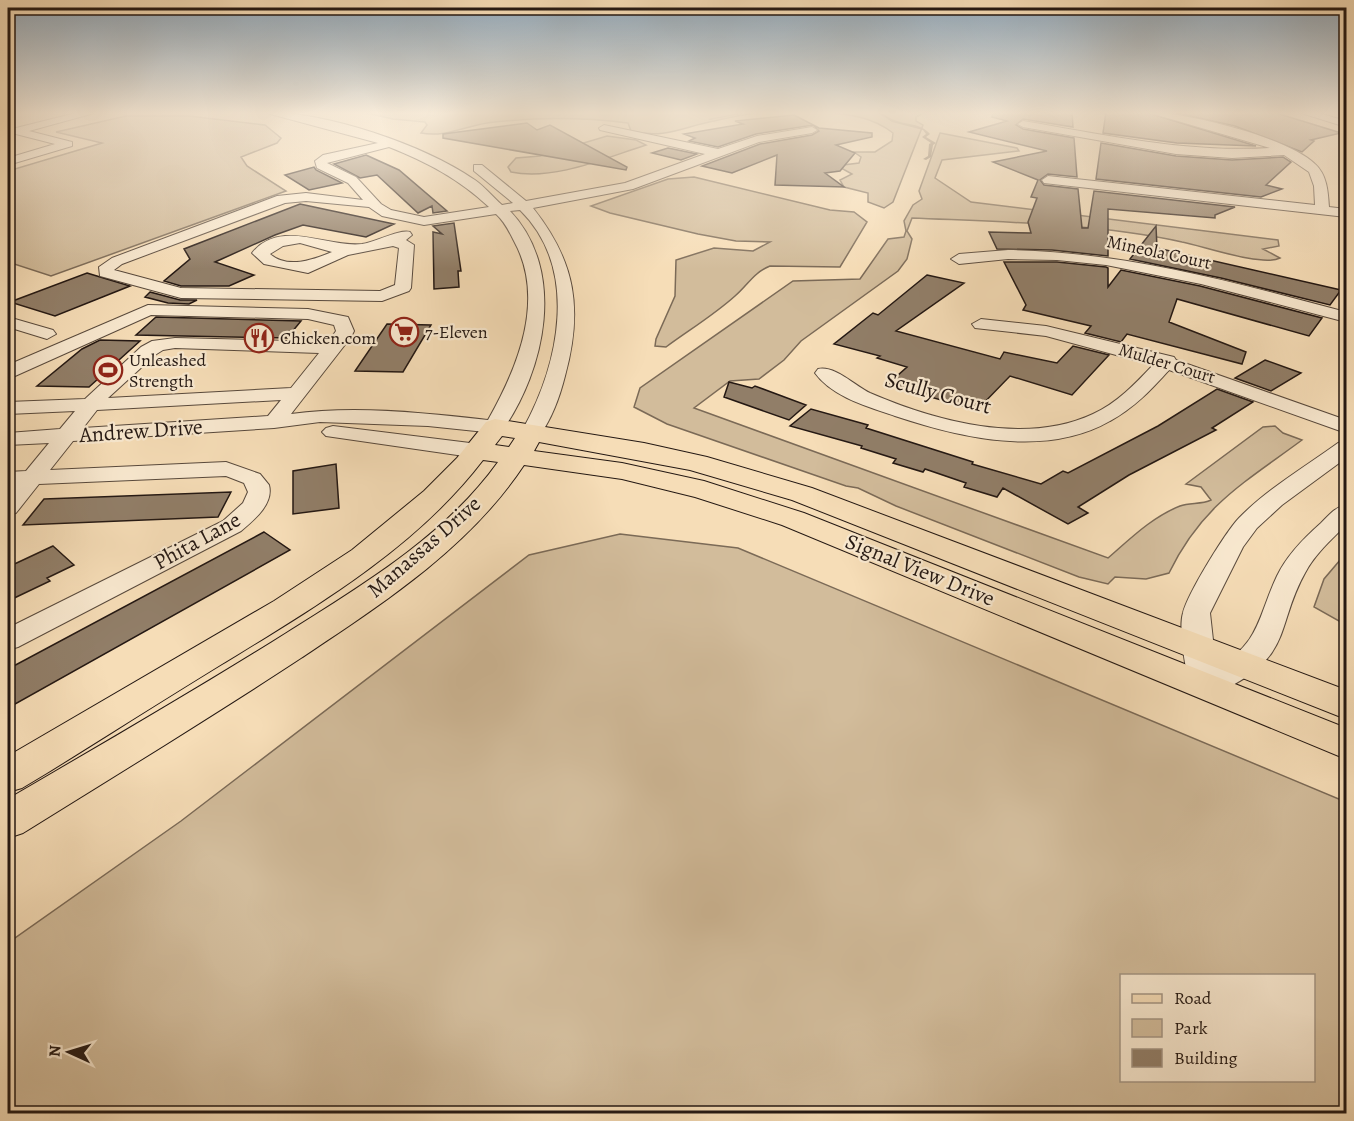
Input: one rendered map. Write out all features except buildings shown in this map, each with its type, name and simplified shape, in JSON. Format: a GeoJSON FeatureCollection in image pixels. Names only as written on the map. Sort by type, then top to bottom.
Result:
{"type":"FeatureCollection","features":[{"type":"Feature","properties":{"kind":"main road","name":"Signal View Drive"},"geometry":{"type":"LineString","coordinates":[[487,439],[697,463],[802,494],[1347,705]]}},
{"type":"Feature","properties":{"kind":"main road","name":"Manassas Drive"},"geometry":{"type":"LineString","coordinates":[[8,776],[275,616],[345,571],[430,504],[487,439]]}},
{"type":"Feature","properties":{"kind":"main road","name":"Signal View Drive"},"geometry":{"type":"LineString","coordinates":[[525,443],[622,471],[743,501],[793,519],[1347,744]]}},
{"type":"Feature","properties":{"kind":"main road","name":"Manassas Drive"},"geometry":{"type":"LineString","coordinates":[[8,820],[248,675],[361,601],[441,538],[472,508],[525,443]]}},
{"type":"Feature","properties":{"kind":"street"},"geometry":{"type":"LineString","coordinates":[[321,164],[352,180],[373,203],[387,213],[418,219],[628,186],[687,164]]}},
{"type":"Feature","properties":{"kind":"street","name":"Manassas Drive"},"geometry":{"type":"LineString","coordinates":[[442,164],[455,170],[499,206],[519,233],[534,269],[537,290],[534,332],[524,369],[487,439]]}},
{"type":"Feature","properties":{"kind":"street","name":"Manassas Drive"},"geometry":{"type":"LineString","coordinates":[[470,164],[494,178],[523,203],[540,224],[560,261],[567,309],[558,368],[525,443]]}},
{"type":"Feature","properties":{"kind":"street"},"geometry":{"type":"LineString","coordinates":[[1308,164],[1321,184],[1322,209]]}},
{"type":"Feature","properties":{"kind":"street"},"geometry":{"type":"LineString","coordinates":[[1048,180],[1347,213]]}},
{"type":"Feature","properties":{"kind":"street"},"geometry":{"type":"LineString","coordinates":[[373,203],[360,205],[304,196],[282,199],[106,267],[106,273],[181,293],[382,296],[395,293],[403,288],[407,245],[391,241]]}},
{"type":"Feature","properties":{"kind":"street"},"geometry":{"type":"LineString","coordinates":[[308,268],[269,261],[260,253],[279,242],[300,239],[336,246],[342,251],[374,248],[420,228],[425,224],[418,219]]}},
{"type":"Feature","properties":{"kind":"street"},"geometry":{"type":"LineString","coordinates":[[261,293],[308,268],[339,256],[342,251]]}},
{"type":"Feature","properties":{"kind":"street","name":"Mineola Court"},"geometry":{"type":"LineString","coordinates":[[959,259],[1010,253],[1106,260],[1178,274],[1347,317]]}},
{"type":"Feature","properties":{"kind":"street"},"geometry":{"type":"LineString","coordinates":[[8,372],[148,310],[322,315],[342,321],[345,331],[274,422]]}},
{"type":"Feature","properties":{"kind":"street"},"geometry":{"type":"LineString","coordinates":[[8,322],[47,334]]}},
{"type":"Feature","properties":{"kind":"street","name":"Mulder Court"},"geometry":{"type":"LineString","coordinates":[[981,324],[1031,327],[1167,362],[1347,427]]}},
{"type":"Feature","properties":{"kind":"street"},"geometry":{"type":"LineString","coordinates":[[8,508],[20,478],[66,436],[90,406],[148,351],[158,345],[333,348]]}},
{"type":"Feature","properties":{"kind":"street","name":"Scully Court"},"geometry":{"type":"LineString","coordinates":[[825,374],[850,392],[926,419],[988,433],[1036,434],[1081,425],[1105,416],[1124,404],[1167,362]]}},
{"type":"Feature","properties":{"kind":"street"},"geometry":{"type":"LineString","coordinates":[[8,408],[90,406],[298,393]]}},
{"type":"Feature","properties":{"kind":"street","name":"Andrew Drive"},"geometry":{"type":"LineString","coordinates":[[8,439],[274,422],[320,416],[351,417],[487,439]]}},
{"type":"Feature","properties":{"kind":"street","name":"Andrew Drive"},"geometry":{"type":"LineString","coordinates":[[274,422],[306,429],[487,439]]}},
{"type":"Feature","properties":{"kind":"street"},"geometry":{"type":"LineString","coordinates":[[1347,448],[1274,500],[1248,523],[1237,538],[1196,613],[1198,647],[1205,686],[1246,665],[1263,646],[1291,574],[1310,546],[1347,512]]}},
{"type":"Feature","properties":{"kind":"street","name":"Phita Lane"},"geometry":{"type":"LineString","coordinates":[[8,640],[232,526],[254,506],[260,494],[260,486],[252,477],[226,470],[20,478]]}},
{"type":"Feature","properties":{"kind":"green space"},"geometry":{"type":"Polygon","coordinates":[[[30,164],[246,164],[286,191],[51,276],[8,262],[8,171],[30,164]]]}},
{"type":"Feature","properties":{"kind":"green space"},"geometry":{"type":"Polygon","coordinates":[[[510,164],[589,164],[562,171],[527,174],[511,172],[508,167],[510,164]]]}},
{"type":"Feature","properties":{"kind":"green space"},"geometry":{"type":"Polygon","coordinates":[[[908,164],[893,202],[884,208],[868,202],[868,193],[844,187],[840,180],[852,174],[841,168],[843,165],[908,164]]]}},
{"type":"Feature","properties":{"kind":"green space"},"geometry":{"type":"Polygon","coordinates":[[[929,164],[940,164],[935,178],[971,202],[1278,240],[1279,246],[1263,249],[1280,258],[1260,260],[1247,258],[1182,242],[1082,227],[912,218],[907,231],[912,239],[907,259],[898,271],[801,341],[784,360],[759,379],[730,381],[694,408],[1108,558],[1160,516],[1184,505],[1211,500],[1201,487],[1186,484],[1263,427],[1275,426],[1283,433],[1302,440],[1243,483],[1210,512],[1182,550],[1169,573],[1146,579],[1115,577],[1108,584],[1079,577],[896,506],[858,488],[846,486],[667,424],[634,407],[640,388],[793,281],[860,279],[888,239],[904,237],[906,231],[904,221],[913,205],[922,199],[919,191],[929,164]]]}},
{"type":"Feature","properties":{"kind":"green space"},"geometry":{"type":"Polygon","coordinates":[[[694,177],[830,210],[854,212],[867,222],[840,267],[770,266],[755,276],[719,310],[666,347],[655,346],[675,296],[676,260],[714,248],[753,251],[770,242],[736,241],[698,234],[610,213],[591,206],[668,179],[694,177]]]}},
{"type":"Feature","properties":{"kind":"green space"},"geometry":{"type":"Polygon","coordinates":[[[620,534],[738,548],[1346,802],[1346,1113],[8,1113],[8,943],[181,821],[529,555],[620,534]]]}},
{"type":"Feature","properties":{"kind":"green space"},"geometry":{"type":"Polygon","coordinates":[[[1346,553],[1346,625],[1314,607],[1324,579],[1346,553]]]}},
{"type":"Feature","properties":{"kind":"place","name":"7-Eleven"},"geometry":{"type":"Point","coordinates":[404,332]}},
{"type":"Feature","properties":{"kind":"place","name":"Chicken.com"},"geometry":{"type":"Point","coordinates":[259,338]}},
{"type":"Feature","properties":{"kind":"place","name":"Unleashed Strength"},"geometry":{"type":"Point","coordinates":[108,370]}}]}
